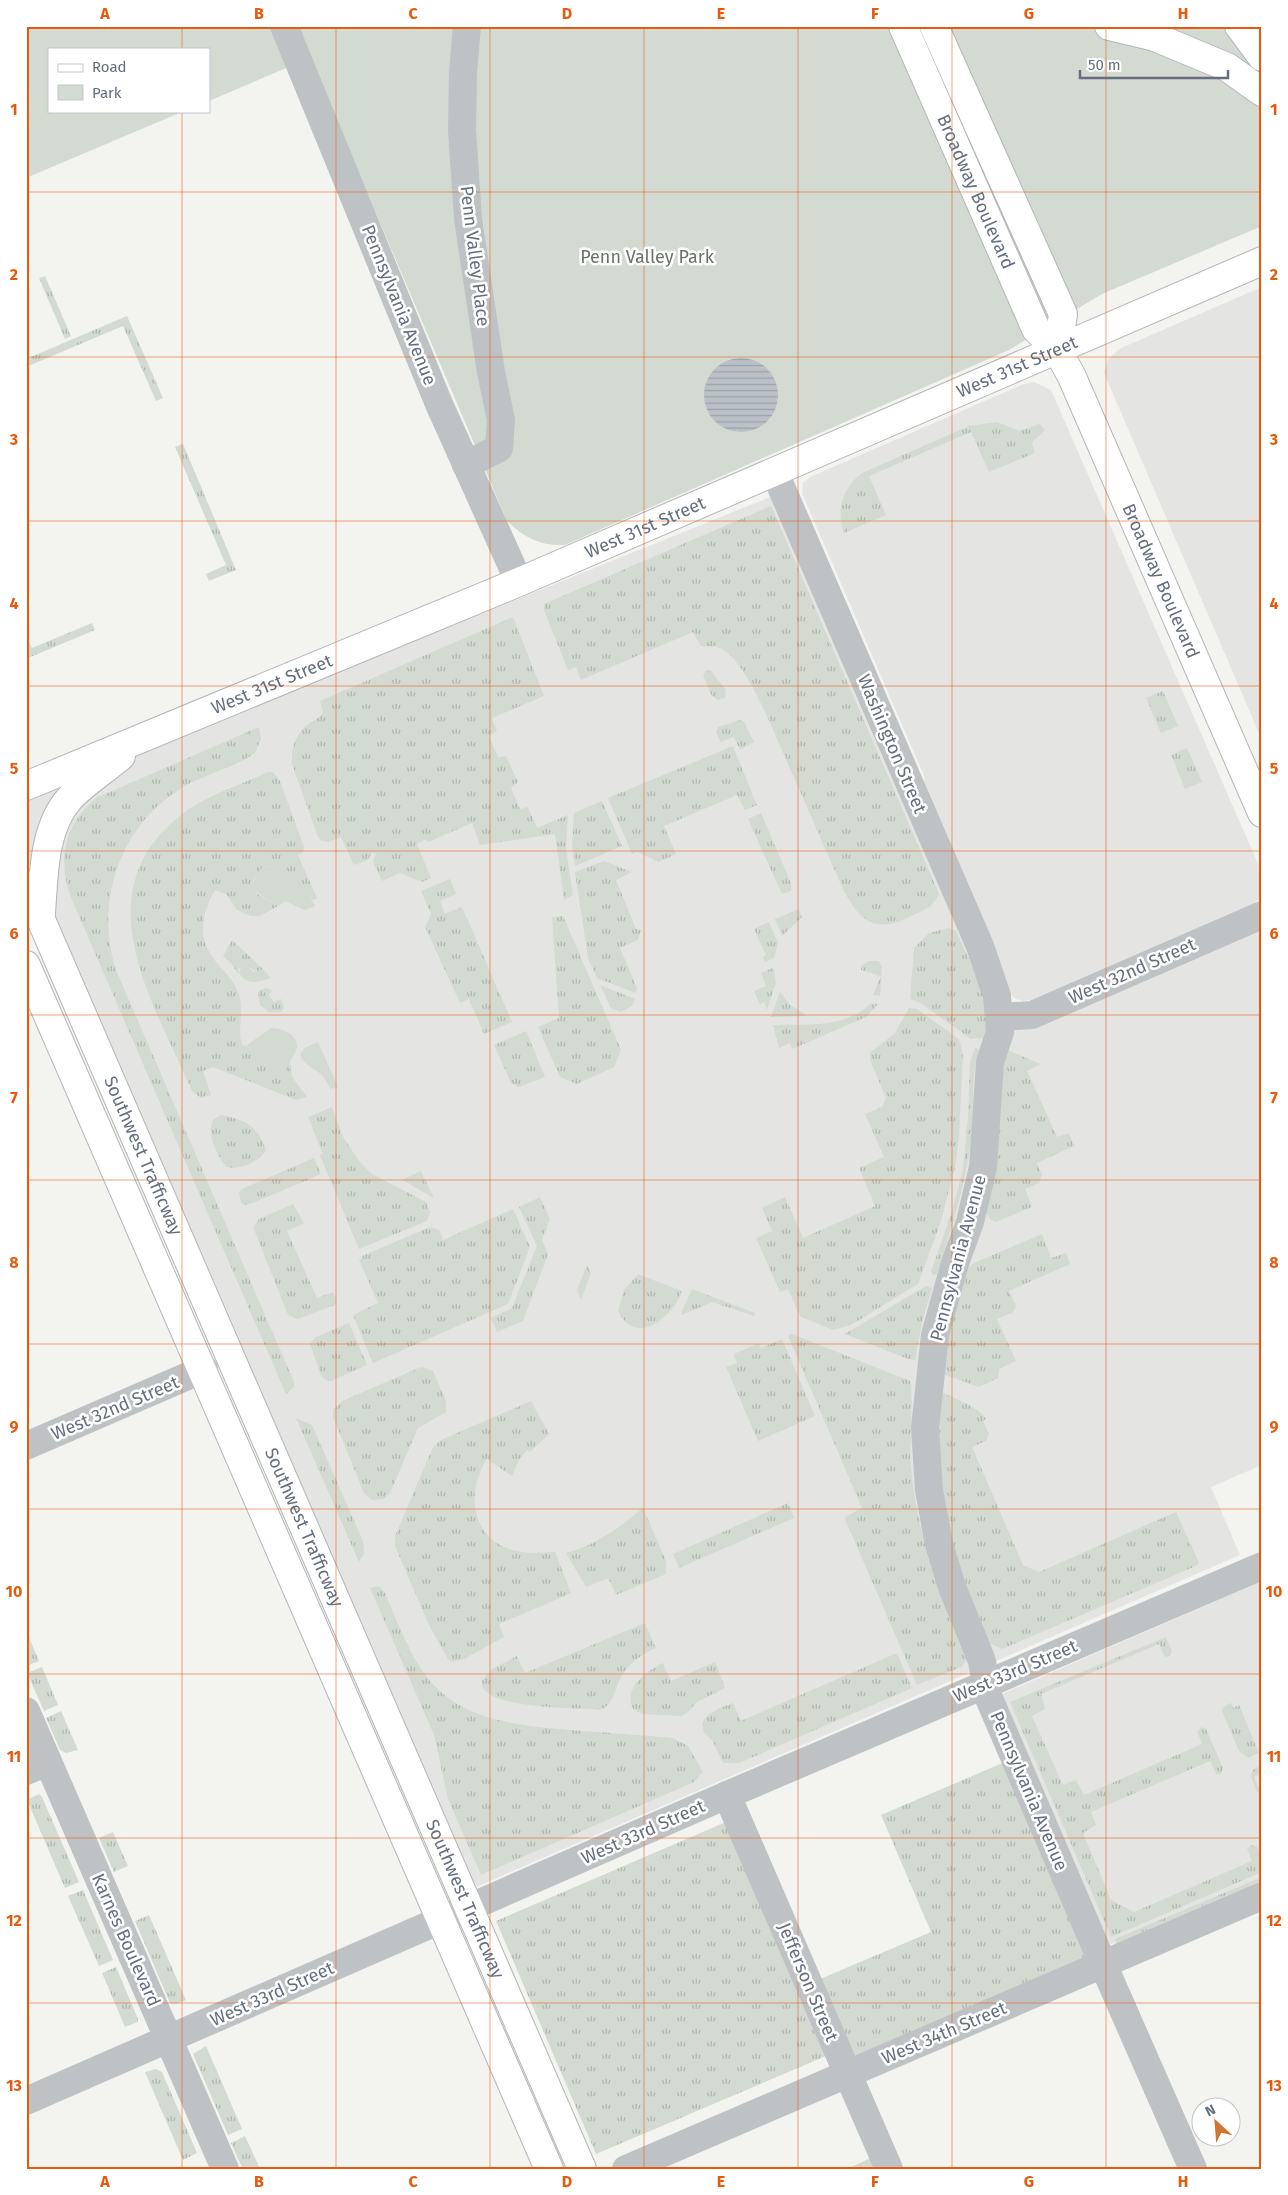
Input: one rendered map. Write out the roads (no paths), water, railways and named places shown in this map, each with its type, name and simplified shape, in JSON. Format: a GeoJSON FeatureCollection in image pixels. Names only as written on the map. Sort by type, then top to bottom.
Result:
{"type":"FeatureCollection","features":[{"type":"Feature","properties":{"kind":"main road"},"geometry":{"type":"LineString","coordinates":[[1109,26],[1159,32],[1227,67],[1262,92]]}},
{"type":"Feature","properties":{"kind":"main road"},"geometry":{"type":"LineString","coordinates":[[1239,26],[1262,57]]}},
{"type":"Feature","properties":{"kind":"main road","name":"Broadway Boulevard"},"geometry":{"type":"LineString","coordinates":[[937,33],[1063,314],[1058,350]]}},
{"type":"Feature","properties":{"kind":"main road","name":"Broadway Boulevard"},"geometry":{"type":"LineString","coordinates":[[909,37],[928,86],[1036,329],[1058,350],[1143,536],[1262,813]]}},
{"type":"Feature","properties":{"kind":"main road","name":"West 31st Street"},"geometry":{"type":"LineString","coordinates":[[26,786],[519,582],[1262,261]]}},
{"type":"Feature","properties":{"kind":"main road"},"geometry":{"type":"LineString","coordinates":[[40,917],[45,860],[56,818],[70,798],[148,735]]}},
{"type":"Feature","properties":{"kind":"main road","name":"Southwest Trafficway"},"geometry":{"type":"LineString","coordinates":[[26,885],[582,2169]]}},
{"type":"Feature","properties":{"kind":"main road","name":"Southwest Trafficway"},"geometry":{"type":"LineString","coordinates":[[26,965],[204,1370],[549,2169]]}},
{"type":"Feature","properties":{"kind":"street","name":"Pennsylvania Avenue"},"geometry":{"type":"LineString","coordinates":[[284,26],[439,404],[519,582]]}},
{"type":"Feature","properties":{"kind":"street","name":"Penn Valley Place"},"geometry":{"type":"LineString","coordinates":[[466,465],[499,448],[502,420],[490,372],[468,219],[462,130],[462,72],[467,26]]}},
{"type":"Feature","properties":{"kind":"street","name":"Washington Street"},"geometry":{"type":"LineString","coordinates":[[775,473],[980,946],[997,996],[1000,1017]]}},
{"type":"Feature","properties":{"kind":"street","name":"West 32nd Street"},"geometry":{"type":"LineString","coordinates":[[1000,1017],[1032,1015],[1262,915]]}},
{"type":"Feature","properties":{"kind":"street","name":"Pennsylvania Avenue"},"geometry":{"type":"LineString","coordinates":[[1000,1017],[1000,1032],[990,1062],[983,1167],[970,1222],[955,1263],[935,1335],[925,1428],[929,1490],[940,1544],[952,1587],[982,1660],[988,1696],[1193,2169]]}},
{"type":"Feature","properties":{"kind":"street","name":"West 32nd Street"},"geometry":{"type":"LineString","coordinates":[[26,1446],[204,1370]]}},
{"type":"Feature","properties":{"kind":"street","name":"West 33rd Street"},"geometry":{"type":"LineString","coordinates":[[26,2101],[728,1795],[1262,1566]]}},
{"type":"Feature","properties":{"kind":"street","name":"Karnes Boulevard"},"geometry":{"type":"LineString","coordinates":[[26,1712],[37,1767],[169,2039],[225,2169]]}},
{"type":"Feature","properties":{"kind":"street","name":"Jefferson Street"},"geometry":{"type":"LineString","coordinates":[[728,1795],[889,2169]]}},
{"type":"Feature","properties":{"kind":"street","name":"West 34th Street"},"geometry":{"type":"LineString","coordinates":[[626,2169],[1262,1896]]}},
{"type":"Feature","properties":{"kind":"park label","name":"Penn Valley Park"},"geometry":{"type":"Point","coordinates":[647,257]}}]}
